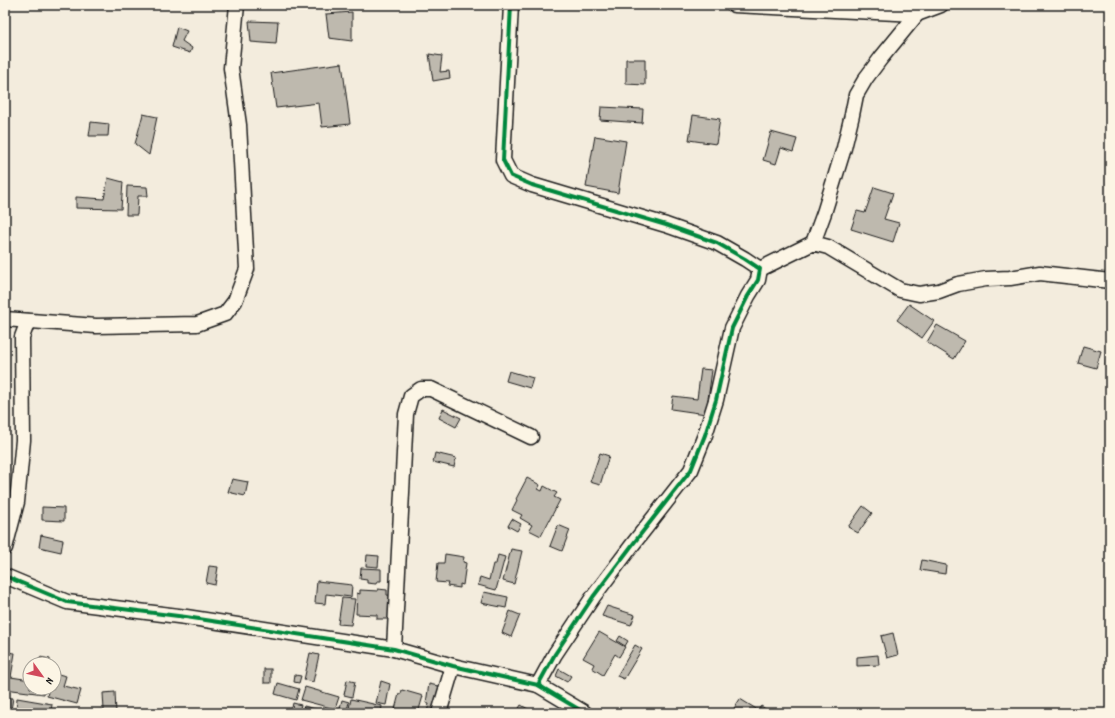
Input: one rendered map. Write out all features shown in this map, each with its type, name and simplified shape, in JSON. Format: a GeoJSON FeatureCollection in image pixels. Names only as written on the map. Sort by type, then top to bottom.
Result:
{"type":"FeatureCollection","features":[{"type":"Feature","properties":{"kind":"street"},"geometry":{"type":"LineString","coordinates":[[5,319],[96,326],[197,324],[225,314],[235,301],[247,269],[238,125],[231,68],[237,5]]}},
{"type":"Feature","properties":{"kind":"street"},"geometry":{"type":"LineString","coordinates":[[511,5],[503,160],[511,176],[532,185],[666,225],[717,243],[745,258],[760,269]]}},
{"type":"Feature","properties":{"kind":"street"},"geometry":{"type":"LineString","coordinates":[[734,5],[917,14],[941,5]]}},
{"type":"Feature","properties":{"kind":"street"},"geometry":{"type":"LineString","coordinates":[[813,243],[844,148],[856,96],[866,78],[917,14]]}},
{"type":"Feature","properties":{"kind":"street"},"geometry":{"type":"LineString","coordinates":[[760,269],[813,243],[828,247],[900,290],[919,294],[939,291],[958,284],[986,279],[1010,278],[1040,273],[1110,281]]}},
{"type":"Feature","properties":{"kind":"street"},"geometry":{"type":"LineString","coordinates":[[538,685],[555,654],[593,598],[691,470],[705,435],[716,400],[732,328],[758,280],[760,269]]}},
{"type":"Feature","properties":{"kind":"street"},"geometry":{"type":"LineString","coordinates":[[5,548],[17,502],[24,440],[22,337],[28,321]]}},
{"type":"Feature","properties":{"kind":"street"},"geometry":{"type":"LineString","coordinates":[[394,649],[406,414],[411,396],[421,389],[430,389],[531,437]]}},
{"type":"Feature","properties":{"kind":"street"},"geometry":{"type":"LineString","coordinates":[[5,576],[67,602],[186,617],[394,649],[453,666],[538,685],[585,713]]}},
{"type":"Feature","properties":{"kind":"street"},"geometry":{"type":"LineString","coordinates":[[439,713],[453,666]]}},
{"type":"Feature","properties":{"kind":"building"},"geometry":{"type":"Polygon","coordinates":[[[352,12],[352,41],[329,38],[326,14],[352,12]]]}},
{"type":"Feature","properties":{"kind":"building"},"geometry":{"type":"Polygon","coordinates":[[[249,21],[278,22],[276,44],[251,42],[249,21]]]}},
{"type":"Feature","properties":{"kind":"building"},"geometry":{"type":"Polygon","coordinates":[[[177,27],[187,31],[182,41],[192,48],[190,53],[172,47],[177,27]]]}},
{"type":"Feature","properties":{"kind":"building"},"geometry":{"type":"Polygon","coordinates":[[[429,54],[442,56],[440,72],[449,71],[450,78],[433,81],[429,54]]]}},
{"type":"Feature","properties":{"kind":"building"},"geometry":{"type":"Polygon","coordinates":[[[626,59],[645,59],[645,85],[626,84],[626,59]]]}},
{"type":"Feature","properties":{"kind":"building"},"geometry":{"type":"Polygon","coordinates":[[[342,63],[350,124],[322,127],[319,103],[276,108],[271,73],[342,63]]]}},
{"type":"Feature","properties":{"kind":"building"},"geometry":{"type":"Polygon","coordinates":[[[601,107],[643,109],[642,123],[600,120],[601,107]]]}},
{"type":"Feature","properties":{"kind":"building"},"geometry":{"type":"Polygon","coordinates":[[[143,114],[157,117],[149,155],[135,144],[143,114]]]}},
{"type":"Feature","properties":{"kind":"building"},"geometry":{"type":"Polygon","coordinates":[[[693,115],[720,119],[716,144],[689,140],[693,115]]]}},
{"type":"Feature","properties":{"kind":"building"},"geometry":{"type":"Polygon","coordinates":[[[91,122],[109,124],[108,136],[89,136],[91,122]]]}},
{"type":"Feature","properties":{"kind":"building"},"geometry":{"type":"Polygon","coordinates":[[[771,132],[797,139],[793,152],[781,148],[776,164],[763,160],[771,132]]]}},
{"type":"Feature","properties":{"kind":"building"},"geometry":{"type":"Polygon","coordinates":[[[595,136],[626,141],[618,193],[586,187],[595,136]]]}},
{"type":"Feature","properties":{"kind":"building"},"geometry":{"type":"Polygon","coordinates":[[[108,178],[123,182],[121,209],[76,208],[76,197],[104,199],[108,178]]]}},
{"type":"Feature","properties":{"kind":"building"},"geometry":{"type":"Polygon","coordinates":[[[127,186],[147,187],[148,196],[138,196],[137,215],[126,215],[127,186]]]}},
{"type":"Feature","properties":{"kind":"building"},"geometry":{"type":"Polygon","coordinates":[[[874,187],[893,193],[884,219],[899,223],[893,242],[851,229],[857,211],[865,213],[874,187]]]}},
{"type":"Feature","properties":{"kind":"building"},"geometry":{"type":"Polygon","coordinates":[[[909,304],[934,321],[922,338],[897,320],[909,304]]]}},
{"type":"Feature","properties":{"kind":"building"},"geometry":{"type":"Polygon","coordinates":[[[937,325],[965,341],[954,359],[927,342],[937,325]]]}},
{"type":"Feature","properties":{"kind":"building"},"geometry":{"type":"Polygon","coordinates":[[[1083,346],[1101,351],[1096,368],[1078,363],[1083,346]]]}},
{"type":"Feature","properties":{"kind":"building"},"geometry":{"type":"Polygon","coordinates":[[[1107,353],[1110,354],[1110,368],[1105,367],[1107,353]]]}},
{"type":"Feature","properties":{"kind":"building"},"geometry":{"type":"Polygon","coordinates":[[[701,369],[712,370],[706,414],[671,409],[673,396],[697,399],[701,369]]]}},
{"type":"Feature","properties":{"kind":"building"},"geometry":{"type":"Polygon","coordinates":[[[509,371],[533,378],[530,388],[506,381],[509,371]]]}},
{"type":"Feature","properties":{"kind":"building"},"geometry":{"type":"Polygon","coordinates":[[[443,409],[461,418],[456,427],[439,418],[443,409]]]}},
{"type":"Feature","properties":{"kind":"building"},"geometry":{"type":"Polygon","coordinates":[[[435,453],[456,458],[454,467],[433,462],[435,453]]]}},
{"type":"Feature","properties":{"kind":"building"},"geometry":{"type":"Polygon","coordinates":[[[600,453],[609,456],[600,485],[590,482],[600,453]]]}},
{"type":"Feature","properties":{"kind":"building"},"geometry":{"type":"Polygon","coordinates":[[[527,478],[540,485],[538,489],[542,491],[544,486],[557,493],[554,497],[560,500],[541,536],[529,530],[532,525],[520,518],[522,515],[512,510],[527,478]]]}},
{"type":"Feature","properties":{"kind":"building"},"geometry":{"type":"Polygon","coordinates":[[[232,479],[248,482],[245,496],[228,492],[232,479]]]}},
{"type":"Feature","properties":{"kind":"building"},"geometry":{"type":"Polygon","coordinates":[[[863,506],[872,513],[858,533],[848,527],[863,506]]]}},
{"type":"Feature","properties":{"kind":"building"},"geometry":{"type":"Polygon","coordinates":[[[42,507],[64,508],[64,521],[42,520],[42,507]]]}},
{"type":"Feature","properties":{"kind":"building"},"geometry":{"type":"Polygon","coordinates":[[[512,519],[521,524],[517,531],[508,526],[512,519]]]}},
{"type":"Feature","properties":{"kind":"building"},"geometry":{"type":"Polygon","coordinates":[[[558,525],[570,530],[562,551],[550,546],[558,525]]]}},
{"type":"Feature","properties":{"kind":"building"},"geometry":{"type":"Polygon","coordinates":[[[41,535],[63,540],[61,552],[39,547],[41,535]]]}},
{"type":"Feature","properties":{"kind":"building"},"geometry":{"type":"Polygon","coordinates":[[[511,549],[522,551],[514,584],[503,581],[511,549]]]}},
{"type":"Feature","properties":{"kind":"building"},"geometry":{"type":"Polygon","coordinates":[[[445,554],[464,557],[463,562],[466,563],[463,585],[460,584],[460,588],[447,586],[448,583],[436,582],[438,563],[444,563],[445,554]]]}},
{"type":"Feature","properties":{"kind":"building"},"geometry":{"type":"Polygon","coordinates":[[[367,555],[379,556],[378,567],[366,566],[367,555]]]}},
{"type":"Feature","properties":{"kind":"building"},"geometry":{"type":"Polygon","coordinates":[[[498,555],[505,557],[496,590],[478,585],[480,577],[489,580],[493,564],[496,564],[498,555]]]}},
{"type":"Feature","properties":{"kind":"building"},"geometry":{"type":"Polygon","coordinates":[[[922,560],[946,565],[945,574],[920,570],[922,560]]]}},
{"type":"Feature","properties":{"kind":"building"},"geometry":{"type":"Polygon","coordinates":[[[209,566],[218,567],[215,585],[206,583],[209,566]]]}},
{"type":"Feature","properties":{"kind":"building"},"geometry":{"type":"Polygon","coordinates":[[[361,568],[381,569],[381,581],[377,581],[376,584],[367,583],[367,580],[360,579],[361,568]]]}},
{"type":"Feature","properties":{"kind":"building"},"geometry":{"type":"Polygon","coordinates":[[[317,581],[352,585],[351,597],[326,594],[325,604],[315,603],[317,581]]]}},
{"type":"Feature","properties":{"kind":"building"},"geometry":{"type":"Polygon","coordinates":[[[378,589],[387,590],[387,595],[393,596],[391,619],[377,619],[377,615],[356,614],[357,593],[360,594],[360,590],[378,591],[378,589]]]}},
{"type":"Feature","properties":{"kind":"building"},"geometry":{"type":"Polygon","coordinates":[[[484,592],[508,597],[506,608],[481,603],[484,592]]]}},
{"type":"Feature","properties":{"kind":"building"},"geometry":{"type":"Polygon","coordinates":[[[342,598],[355,599],[351,625],[338,624],[342,598]]]}},
{"type":"Feature","properties":{"kind":"building"},"geometry":{"type":"Polygon","coordinates":[[[607,606],[635,615],[631,625],[602,616],[607,606]]]}},
{"type":"Feature","properties":{"kind":"building"},"geometry":{"type":"Polygon","coordinates":[[[510,611],[520,615],[511,637],[502,633],[510,611]]]}},
{"type":"Feature","properties":{"kind":"building"},"geometry":{"type":"Polygon","coordinates":[[[599,632],[625,647],[619,657],[615,654],[603,675],[592,668],[594,664],[583,658],[599,632]]]}},
{"type":"Feature","properties":{"kind":"building"},"geometry":{"type":"Polygon","coordinates":[[[893,633],[898,655],[887,658],[881,636],[893,633]]]}},
{"type":"Feature","properties":{"kind":"building"},"geometry":{"type":"Polygon","coordinates":[[[620,636],[628,641],[625,646],[617,641],[620,636]]]}},
{"type":"Feature","properties":{"kind":"building"},"geometry":{"type":"Polygon","coordinates":[[[635,645],[642,649],[624,679],[617,676],[635,645]]]}},
{"type":"Feature","properties":{"kind":"building"},"geometry":{"type":"Polygon","coordinates":[[[5,652],[15,653],[11,677],[22,679],[22,691],[5,689],[5,652]]]}},
{"type":"Feature","properties":{"kind":"building"},"geometry":{"type":"Polygon","coordinates":[[[310,653],[319,655],[313,682],[304,680],[310,653]]]}},
{"type":"Feature","properties":{"kind":"building"},"geometry":{"type":"Polygon","coordinates":[[[878,655],[879,665],[857,666],[857,657],[878,655]]]}},
{"type":"Feature","properties":{"kind":"building"},"geometry":{"type":"Polygon","coordinates":[[[264,669],[271,669],[271,683],[264,683],[264,669]]]}},
{"type":"Feature","properties":{"kind":"building"},"geometry":{"type":"Polygon","coordinates":[[[559,669],[571,676],[567,682],[556,676],[559,669]]]}},
{"type":"Feature","properties":{"kind":"building"},"geometry":{"type":"Polygon","coordinates":[[[62,675],[66,676],[63,686],[81,690],[77,704],[47,696],[62,696],[62,675]]]}},
{"type":"Feature","properties":{"kind":"building"},"geometry":{"type":"Polygon","coordinates":[[[295,675],[301,676],[299,683],[294,682],[295,675]]]}},
{"type":"Feature","properties":{"kind":"building"},"geometry":{"type":"Polygon","coordinates":[[[347,680],[355,682],[352,697],[344,695],[347,680]]]}},
{"type":"Feature","properties":{"kind":"building"},"geometry":{"type":"Polygon","coordinates":[[[381,681],[390,684],[386,705],[376,703],[381,681]]]}},
{"type":"Feature","properties":{"kind":"building"},"geometry":{"type":"Polygon","coordinates":[[[278,683],[299,689],[296,700],[275,694],[278,683]]]}},
{"type":"Feature","properties":{"kind":"building"},"geometry":{"type":"Polygon","coordinates":[[[429,684],[443,687],[437,713],[427,712],[429,704],[426,703],[429,684]]]}},
{"type":"Feature","properties":{"kind":"building"},"geometry":{"type":"Polygon","coordinates":[[[305,687],[339,697],[335,709],[301,700],[305,687]]]}},
{"type":"Feature","properties":{"kind":"building"},"geometry":{"type":"Polygon","coordinates":[[[402,690],[423,696],[418,713],[394,713],[399,694],[401,694],[402,690]]]}},
{"type":"Feature","properties":{"kind":"building"},"geometry":{"type":"Polygon","coordinates":[[[115,692],[116,713],[84,713],[83,711],[104,710],[103,693],[115,692]]]}},
{"type":"Feature","properties":{"kind":"building"},"geometry":{"type":"Polygon","coordinates":[[[5,697],[13,698],[11,710],[5,709],[5,697]]]}},
{"type":"Feature","properties":{"kind":"building"},"geometry":{"type":"Polygon","coordinates":[[[17,698],[52,704],[51,713],[16,713],[17,698]]]}},
{"type":"Feature","properties":{"kind":"building"},"geometry":{"type":"Polygon","coordinates":[[[351,699],[382,706],[381,713],[348,713],[351,699]]]}},
{"type":"Feature","properties":{"kind":"building"},"geometry":{"type":"Polygon","coordinates":[[[740,699],[758,710],[761,706],[772,713],[731,713],[740,699]]]}},
{"type":"Feature","properties":{"kind":"building"},"geometry":{"type":"Polygon","coordinates":[[[342,700],[349,702],[347,710],[340,708],[342,700]]]}},
{"type":"Feature","properties":{"kind":"building"},"geometry":{"type":"Polygon","coordinates":[[[293,703],[301,705],[298,713],[291,712],[293,703]]]}},
{"type":"Feature","properties":{"kind":"building"},"geometry":{"type":"Polygon","coordinates":[[[521,705],[535,713],[516,713],[521,705]]]}},
{"type":"Feature","properties":{"kind":"building"},"geometry":{"type":"Polygon","coordinates":[[[304,706],[330,713],[302,713],[304,706]]]}},
{"type":"Feature","properties":{"kind":"cycle path"},"geometry":{"type":"LineString","coordinates":[[511,5],[503,160],[511,176],[532,185],[666,225],[717,243],[760,269],[758,280],[732,328],[716,400],[705,435],[691,470],[593,597],[555,654],[538,685]]}},
{"type":"Feature","properties":{"kind":"cycle path"},"geometry":{"type":"LineString","coordinates":[[5,576],[67,602],[186,617],[394,649],[453,666],[538,685],[585,713]]}}]}
